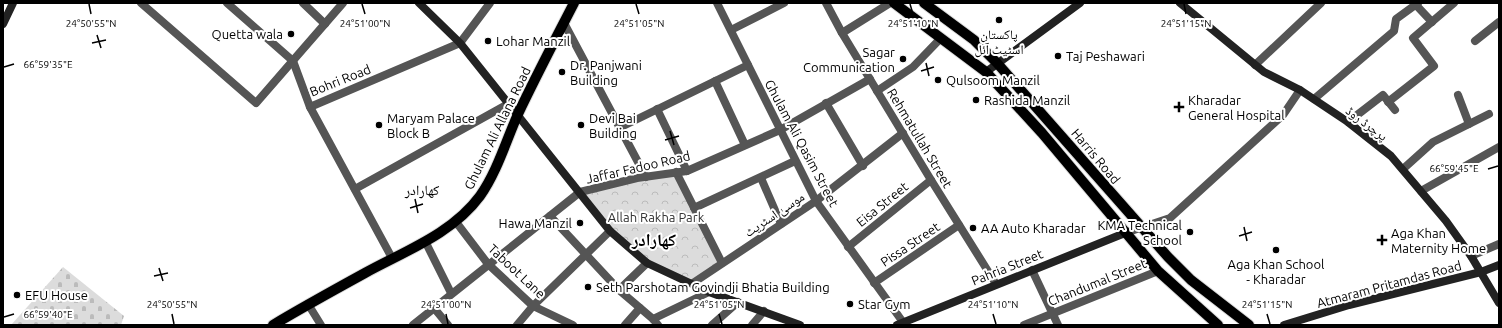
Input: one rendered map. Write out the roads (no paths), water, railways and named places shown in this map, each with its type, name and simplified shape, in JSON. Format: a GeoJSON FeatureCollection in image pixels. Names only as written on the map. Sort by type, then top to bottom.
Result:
{"type":"FeatureCollection","features":[{"type":"Feature","properties":{"kind":"main road","name":"Ghulam Ali Allana Road"},"geometry":{"type":"LineString","coordinates":[[273,325],[308,304],[425,241],[456,222],[480,196],[486,185],[518,114],[574,3]]}},
{"type":"Feature","properties":{"kind":"main road","name":"Harris Road"},"geometry":{"type":"LineString","coordinates":[[894,3],[940,39],[986,72],[1042,133],[1158,271],[1218,325]]}},
{"type":"Feature","properties":{"kind":"main road","name":"Harris Road"},"geometry":{"type":"LineString","coordinates":[[924,3],[974,40],[1042,111],[1091,171],[1191,280],[1249,325]]}},
{"type":"Feature","properties":{"kind":"street"},"geometry":{"type":"LineString","coordinates":[[3,24],[13,3]]}},
{"type":"Feature","properties":{"kind":"street"},"geometry":{"type":"LineString","coordinates":[[141,3],[256,103],[343,3]]}},
{"type":"Feature","properties":{"kind":"street","name":"Bohri Road"},"geometry":{"type":"LineString","coordinates":[[227,3],[293,61],[310,107],[460,43]]}},
{"type":"Feature","properties":{"kind":"street"},"geometry":{"type":"LineString","coordinates":[[303,3],[325,24]]}},
{"type":"Feature","properties":{"kind":"street"},"geometry":{"type":"LineString","coordinates":[[460,43],[490,3]]}},
{"type":"Feature","properties":{"kind":"street","name":"Ghulam Ali Qasim Street"},"geometry":{"type":"LineString","coordinates":[[717,3],[816,201],[902,324]]}},
{"type":"Feature","properties":{"kind":"street"},"geometry":{"type":"LineString","coordinates":[[731,30],[784,3]]}},
{"type":"Feature","properties":{"kind":"street","name":"Rehmatullah Street"},"geometry":{"type":"LineString","coordinates":[[826,3],[877,91],[996,284]]}},
{"type":"Feature","properties":{"kind":"street"},"geometry":{"type":"LineString","coordinates":[[842,33],[890,3]]}},
{"type":"Feature","properties":{"kind":"street"},"geometry":{"type":"LineString","coordinates":[[986,72],[1080,3]]}},
{"type":"Feature","properties":{"kind":"street","name":"پرچرڈ روڈ"},"geometry":{"type":"LineString","coordinates":[[1180,3],[1264,72],[1300,90],[1314,99],[1348,122],[1391,156],[1421,191],[1471,256],[1499,303]]}},
{"type":"Feature","properties":{"kind":"street"},"geometry":{"type":"LineString","coordinates":[[1255,65],[1321,3]]}},
{"type":"Feature","properties":{"kind":"street"},"geometry":{"type":"LineString","coordinates":[[1388,102],[1434,66],[1413,38],[1454,3]]}},
{"type":"Feature","properties":{"kind":"street"},"geometry":{"type":"LineString","coordinates":[[1314,99],[1394,31],[1396,19],[1417,4],[1432,22]]}},
{"type":"Feature","properties":{"kind":"street"},"geometry":{"type":"LineString","coordinates":[[424,5],[460,43],[610,231],[647,264],[693,283],[709,292],[800,325]]}},
{"type":"Feature","properties":{"kind":"street"},"geometry":{"type":"LineString","coordinates":[[1474,41],[1499,22]]}},
{"type":"Feature","properties":{"kind":"street"},"geometry":{"type":"LineString","coordinates":[[564,23],[646,177]]}},
{"type":"Feature","properties":{"kind":"street"},"geometry":{"type":"LineString","coordinates":[[877,91],[913,67],[940,39]]}},
{"type":"Feature","properties":{"kind":"street"},"geometry":{"type":"LineString","coordinates":[[619,128],[748,65]]}},
{"type":"Feature","properties":{"kind":"street","name":"Jaffar Fadoo Road"},"geometry":{"type":"LineString","coordinates":[[413,325],[580,192],[646,177],[687,171],[780,130],[870,79]]}},
{"type":"Feature","properties":{"kind":"street"},"geometry":{"type":"LineString","coordinates":[[715,81],[745,145]]}},
{"type":"Feature","properties":{"kind":"street"},"geometry":{"type":"LineString","coordinates":[[1125,233],[1170,218],[1283,114],[1300,90]]}},
{"type":"Feature","properties":{"kind":"street"},"geometry":{"type":"LineString","coordinates":[[1348,122],[1382,95],[1395,110]]}},
{"type":"Feature","properties":{"kind":"street"},"geometry":{"type":"LineString","coordinates":[[1458,95],[1469,124]]}},
{"type":"Feature","properties":{"kind":"street"},"geometry":{"type":"LineString","coordinates":[[826,103],[863,166]]}},
{"type":"Feature","properties":{"kind":"street"},"geometry":{"type":"LineString","coordinates":[[355,189],[508,104]]}},
{"type":"Feature","properties":{"kind":"street"},"geometry":{"type":"LineString","coordinates":[[310,107],[392,258]]}},
{"type":"Feature","properties":{"kind":"street"},"geometry":{"type":"LineString","coordinates":[[657,109],[687,171]]}},
{"type":"Feature","properties":{"kind":"street"},"geometry":{"type":"LineString","coordinates":[[1403,169],[1433,142],[1489,114]]}},
{"type":"Feature","properties":{"kind":"street","name":"موسیٰ اسٹریٹ"},"geometry":{"type":"LineString","coordinates":[[693,283],[816,201],[863,166],[903,133]]}},
{"type":"Feature","properties":{"kind":"street"},"geometry":{"type":"LineString","coordinates":[[1421,191],[1499,147]]}},
{"type":"Feature","properties":{"kind":"street"},"geometry":{"type":"LineString","coordinates":[[694,208],[796,161]]}},
{"type":"Feature","properties":{"kind":"street"},"geometry":{"type":"LineString","coordinates":[[676,172],[722,263]]}},
{"type":"Feature","properties":{"kind":"street"},"geometry":{"type":"LineString","coordinates":[[761,178],[781,224]]}},
{"type":"Feature","properties":{"kind":"street","name":"Eisa Street"},"geometry":{"type":"LineString","coordinates":[[848,247],[931,180]]}},
{"type":"Feature","properties":{"kind":"street"},"geometry":{"type":"LineString","coordinates":[[550,216],[618,290],[656,322],[709,292]]}},
{"type":"Feature","properties":{"kind":"street","name":"Taboot Lane"},"geometry":{"type":"LineString","coordinates":[[456,222],[488,264],[533,306],[573,325]]}},
{"type":"Feature","properties":{"kind":"street","name":"Pissa Street"},"geometry":{"type":"LineString","coordinates":[[874,283],[959,225]]}},
{"type":"Feature","properties":{"kind":"street"},"geometry":{"type":"LineString","coordinates":[[518,325],[533,306],[610,231]]}},
{"type":"Feature","properties":{"kind":"street","name":"Pahria Street"},"geometry":{"type":"LineString","coordinates":[[902,324],[996,284],[1125,233]]}},
{"type":"Feature","properties":{"kind":"street"},"geometry":{"type":"LineString","coordinates":[[425,241],[452,293]]}},
{"type":"Feature","properties":{"kind":"street"},"geometry":{"type":"LineString","coordinates":[[1471,256],[1499,244]]}},
{"type":"Feature","properties":{"kind":"street"},"geometry":{"type":"LineString","coordinates":[[618,290],[647,264]]}},
{"type":"Feature","properties":{"kind":"street","name":"Atmaram Pritamdas Road"},"geometry":{"type":"LineString","coordinates":[[1284,325],[1349,305],[1481,272],[1499,265]]}},
{"type":"Feature","properties":{"kind":"street"},"geometry":{"type":"LineString","coordinates":[[1032,270],[1058,325]]}},
{"type":"Feature","properties":{"kind":"street","name":"Chandumal Street"},"geometry":{"type":"LineString","coordinates":[[1024,325],[1158,271]]}},
{"type":"Feature","properties":{"kind":"street"},"geometry":{"type":"LineString","coordinates":[[712,325],[738,302]]}},
{"type":"Feature","properties":{"kind":"street"},"geometry":{"type":"LineString","coordinates":[[308,304],[321,325]]}},
{"type":"Feature","properties":{"kind":"street"},"geometry":{"type":"LineString","coordinates":[[434,308],[448,325]]}},
{"type":"Feature","properties":{"kind":"street"},"geometry":{"type":"LineString","coordinates":[[625,325],[640,308]]}},
{"type":"Feature","properties":{"kind":"street"},"geometry":{"type":"LineString","coordinates":[[752,325],[764,311]]}},
{"type":"Feature","properties":{"kind":"place","name":"پاکستان اسٹیٹ آئل"},"geometry":{"type":"Point","coordinates":[999,20]}},
{"type":"Feature","properties":{"kind":"place","name":"Quetta wala"},"geometry":{"type":"Point","coordinates":[291,34]}},
{"type":"Feature","properties":{"kind":"place","name":"Lohar Manzil"},"geometry":{"type":"Point","coordinates":[488,41]}},
{"type":"Feature","properties":{"kind":"place","name":"Taj Peshawari"},"geometry":{"type":"Point","coordinates":[1058,56]}},
{"type":"Feature","properties":{"kind":"place","name":"Sagar Communication"},"geometry":{"type":"Point","coordinates":[903,59]}},
{"type":"Feature","properties":{"kind":"place","name":"Dr. Panjwani Building"},"geometry":{"type":"Point","coordinates":[562,72]}},
{"type":"Feature","properties":{"kind":"place","name":"Qulsoom Manzil"},"geometry":{"type":"Point","coordinates":[938,80]}},
{"type":"Feature","properties":{"kind":"place","name":"Rashida Manzil"},"geometry":{"type":"Point","coordinates":[976,100]}},
{"type":"Feature","properties":{"kind":"place","name":"Kharadar General Hospital"},"geometry":{"type":"Point","coordinates":[1179,107]}},
{"type":"Feature","properties":{"kind":"place","name":"Maryam Palace Block B"},"geometry":{"type":"Point","coordinates":[379,125]}},
{"type":"Feature","properties":{"kind":"place","name":"Devi Bai Building"},"geometry":{"type":"Point","coordinates":[581,125]}},
{"type":"Feature","properties":{"kind":"place","name":"Hawa Manzil"},"geometry":{"type":"Point","coordinates":[580,223]}},
{"type":"Feature","properties":{"kind":"place","name":"AA Auto Kharadar"},"geometry":{"type":"Point","coordinates":[973,228]}},
{"type":"Feature","properties":{"kind":"place","name":"KMA Technical School"},"geometry":{"type":"Point","coordinates":[1190,232]}},
{"type":"Feature","properties":{"kind":"place","name":"Aga Khan Maternity Home"},"geometry":{"type":"Point","coordinates":[1382,240]}},
{"type":"Feature","properties":{"kind":"place","name":"Aga Khan School - Kharadar"},"geometry":{"type":"Point","coordinates":[1276,250]}},
{"type":"Feature","properties":{"kind":"place","name":"Seth Parshotam Govindji Bhatia Building"},"geometry":{"type":"Point","coordinates":[588,287]}},
{"type":"Feature","properties":{"kind":"place","name":"EFU House"},"geometry":{"type":"Point","coordinates":[17,295]}},
{"type":"Feature","properties":{"kind":"place","name":"Star Gym"},"geometry":{"type":"Point","coordinates":[850,304]}},
{"type":"Feature","properties":{"kind":"district","name":"کھارادر"},"geometry":{"type":"Point","coordinates":[422,190]}},
{"type":"Feature","properties":{"kind":"district","name":"کھارادر"},"geometry":{"type":"Point","coordinates":[654,239]}},
{"type":"Feature","properties":{"kind":"park label","name":"Allah Rakha Park"},"geometry":{"type":"Point","coordinates":[656,217]}}]}
